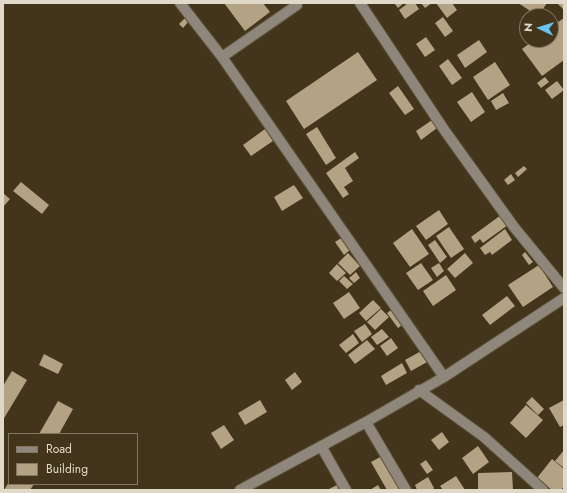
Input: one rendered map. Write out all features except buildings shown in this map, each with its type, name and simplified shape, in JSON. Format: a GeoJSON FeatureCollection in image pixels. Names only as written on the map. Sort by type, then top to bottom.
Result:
{"type":"FeatureCollection","features":[{"type":"Feature","properties":{"kind":"street"},"geometry":{"type":"LineString","coordinates":[[180,3],[222,57],[444,377]]}},
{"type":"Feature","properties":{"kind":"street"},"geometry":{"type":"LineString","coordinates":[[360,3],[445,131],[514,227],[564,288]]}},
{"type":"Feature","properties":{"kind":"street"},"geometry":{"type":"LineString","coordinates":[[222,57],[298,5]]}},
{"type":"Feature","properties":{"kind":"street"},"geometry":{"type":"LineString","coordinates":[[240,490],[256,487],[321,446],[444,377],[564,298]]}},
{"type":"Feature","properties":{"kind":"street"},"geometry":{"type":"LineString","coordinates":[[419,390],[484,437],[543,490]]}},
{"type":"Feature","properties":{"kind":"street"},"geometry":{"type":"LineString","coordinates":[[366,422],[406,490]]}},
{"type":"Feature","properties":{"kind":"street"},"geometry":{"type":"LineString","coordinates":[[321,446],[346,490]]}}]}
